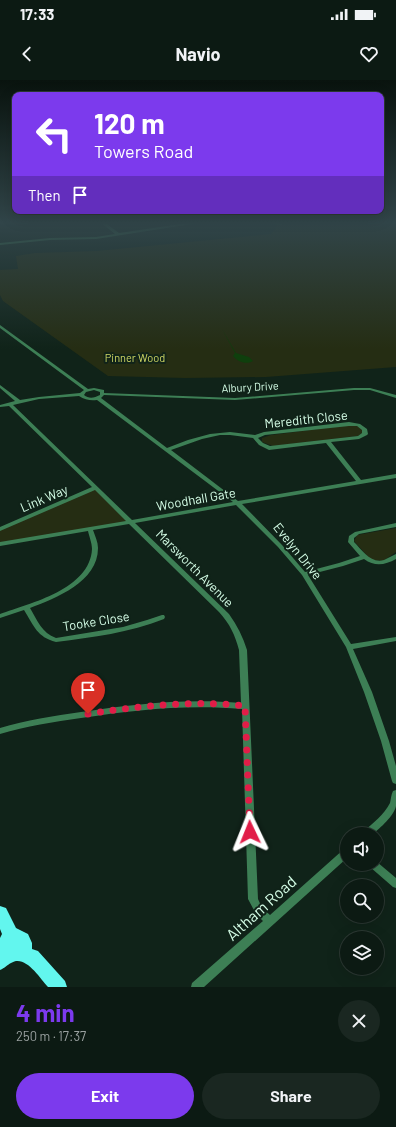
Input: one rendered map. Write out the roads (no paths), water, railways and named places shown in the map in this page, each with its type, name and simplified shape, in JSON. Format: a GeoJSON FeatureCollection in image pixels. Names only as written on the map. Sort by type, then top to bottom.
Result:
{"type":"FeatureCollection","features":[{"type":"Feature","properties":{"kind":"main road"},"geometry":{"type":"LineString","coordinates":[[0,913],[8,950],[32,957],[59,987]]}},
{"type":"Feature","properties":{"kind":"street"},"geometry":{"type":"LineString","coordinates":[[0,326],[87,390]]}},
{"type":"Feature","properties":{"kind":"street"},"geometry":{"type":"LineString","coordinates":[[0,386],[19,402]]}},
{"type":"Feature","properties":{"kind":"street"},"geometry":{"type":"LineString","coordinates":[[0,406],[46,397],[81,394],[87,390],[97,389],[102,391],[100,396],[87,399],[82,397],[81,394]]}},
{"type":"Feature","properties":{"kind":"street","name":"Albury Drive"},"geometry":{"type":"LineString","coordinates":[[100,396],[235,399],[359,389],[370,389],[396,396]]}},
{"type":"Feature","properties":{"kind":"street","name":"Evelyn Drive"},"geometry":{"type":"LineString","coordinates":[[100,396],[167,450],[237,503],[280,546],[304,574],[348,647],[368,692],[385,741],[396,781]]}},
{"type":"Feature","properties":{"kind":"street","name":"Marsworth Avenue"},"geometry":{"type":"LineString","coordinates":[[10,404],[225,614],[237,629],[243,650],[253,899],[259,911],[269,921]]}},
{"type":"Feature","properties":{"kind":"street","name":"Meredith Close"},"geometry":{"type":"LineString","coordinates":[[167,450],[207,435],[223,432],[240,433],[255,437],[264,434],[349,424],[358,425],[364,429],[365,434],[359,437],[269,448],[261,444],[255,437]]}},
{"type":"Feature","properties":{"kind":"street","name":"Meredith Close"},"geometry":{"type":"LineString","coordinates":[[328,441],[359,482]]}},
{"type":"Feature","properties":{"kind":"street","name":"Woodhall Gate"},"geometry":{"type":"LineString","coordinates":[[0,544],[396,476]]}},
{"type":"Feature","properties":{"kind":"street","name":"Link Way"},"geometry":{"type":"LineString","coordinates":[[1,528],[96,487]]}},
{"type":"Feature","properties":{"kind":"street"},"geometry":{"type":"LineString","coordinates":[[396,525],[357,533],[351,537],[351,542],[369,561],[379,563],[387,562],[396,556]]}},
{"type":"Feature","properties":{"kind":"street"},"geometry":{"type":"LineString","coordinates":[[0,616],[52,597],[74,585],[88,569],[93,558],[95,548],[90,528]]}},
{"type":"Feature","properties":{"kind":"street"},"geometry":{"type":"LineString","coordinates":[[304,574],[341,566],[364,557]]}},
{"type":"Feature","properties":{"kind":"street","name":"Tooke Close"},"geometry":{"type":"LineString","coordinates":[[26,607],[42,635],[56,640],[134,628],[162,617]]}},
{"type":"Feature","properties":{"kind":"street"},"geometry":{"type":"LineString","coordinates":[[348,647],[396,639]]}},
{"type":"Feature","properties":{"kind":"street"},"geometry":{"type":"LineString","coordinates":[[0,731],[62,718],[137,708],[209,703],[245,706]]}},
{"type":"Feature","properties":{"kind":"street"},"geometry":{"type":"LineString","coordinates":[[374,827],[390,812],[396,799],[396,793]]}},
{"type":"Feature","properties":{"kind":"street","name":"Altham Road"},"geometry":{"type":"LineString","coordinates":[[196,987],[340,858]]}},
{"type":"Feature","properties":{"kind":"street"},"geometry":{"type":"LineString","coordinates":[[381,871],[396,884]]}},
{"type":"Feature","properties":{"kind":"park label","name":"Pinner Wood"},"geometry":{"type":"Point","coordinates":[135,358]}}]}
